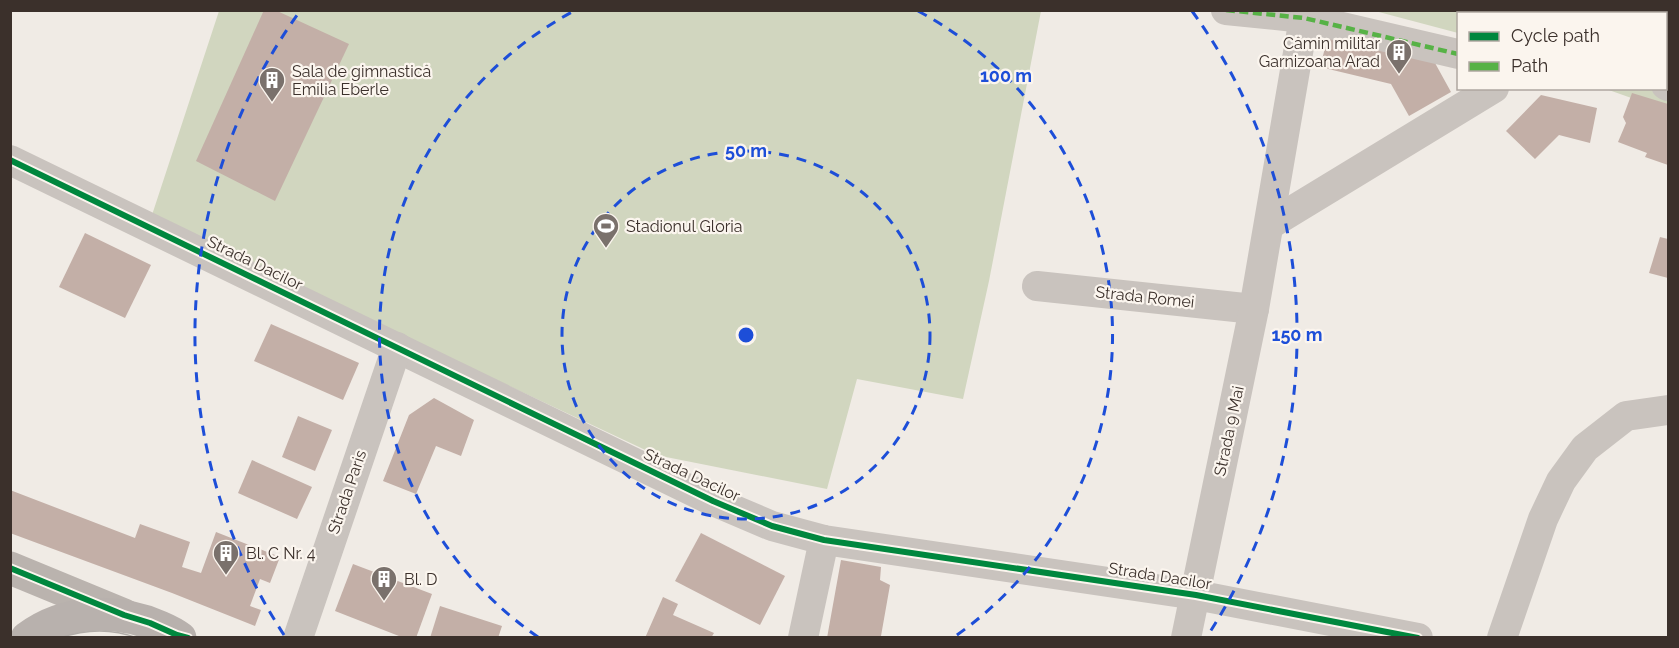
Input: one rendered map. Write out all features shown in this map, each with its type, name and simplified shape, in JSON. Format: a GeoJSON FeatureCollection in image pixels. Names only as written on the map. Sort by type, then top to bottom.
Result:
{"type":"FeatureCollection","features":[{"type":"Feature","properties":{"kind":"main road"},"geometry":{"type":"LineString","coordinates":[[10,568],[182,637]]}},
{"type":"Feature","properties":{"kind":"main road"},"geometry":{"type":"LineString","coordinates":[[27,638],[51,624],[82,615],[124,615]]}},
{"type":"Feature","properties":{"kind":"street"},"geometry":{"type":"LineString","coordinates":[[1226,10],[1304,18],[1457,54]]}},
{"type":"Feature","properties":{"kind":"street","name":"Strada 9 Mai"},"geometry":{"type":"LineString","coordinates":[[1186,638],[1254,309],[1304,18]]}},
{"type":"Feature","properties":{"kind":"street"},"geometry":{"type":"LineString","coordinates":[[1269,225],[1491,90]]}},
{"type":"Feature","properties":{"kind":"street","name":"Strada Dacilor"},"geometry":{"type":"LineString","coordinates":[[10,160],[713,501],[772,526],[824,540],[1196,595],[1418,638]]}},
{"type":"Feature","properties":{"kind":"street","name":"Strada Romei"},"geometry":{"type":"LineString","coordinates":[[1037,285],[1254,309]]}},
{"type":"Feature","properties":{"kind":"street","name":"Strada Paris"},"geometry":{"type":"LineString","coordinates":[[298,638],[397,347]]}},
{"type":"Feature","properties":{"kind":"street"},"geometry":{"type":"LineString","coordinates":[[1502,638],[1543,519],[1561,481],[1585,448],[1626,416],[1668,410]]}},
{"type":"Feature","properties":{"kind":"street"},"geometry":{"type":"LineString","coordinates":[[803,638],[824,540]]}},
{"type":"Feature","properties":{"kind":"green space","name":"Stadionul Gloria"},"geometry":{"type":"Polygon","coordinates":[[[219,11],[1041,11],[989,281],[963,399],[857,379],[827,489],[656,455],[151,218],[219,11]]]}},
{"type":"Feature","properties":{"kind":"green space"},"geometry":{"type":"Polygon","coordinates":[[[1375,11],[1668,11],[1668,111],[1609,90],[1667,90],[1667,12],[1457,12],[1457,33],[1375,11]]]}},
{"type":"Feature","properties":{"kind":"building","name":"Sala de gimnastică Emilia Eberle"},"geometry":{"type":"Polygon","coordinates":[[[264,10],[275,10],[349,44],[275,201],[196,161],[264,10]]]}},
{"type":"Feature","properties":{"kind":"building","name":"Cămin militar Garnizoana Arad"},"geometry":{"type":"Polygon","coordinates":[[[1330,29],[1435,63],[1451,92],[1409,116],[1391,84],[1320,67],[1330,29]]]}},
{"type":"Feature","properties":{"kind":"building"},"geometry":{"type":"Polygon","coordinates":[[[1632,93],[1668,104],[1668,165],[1645,157],[1647,153],[1618,142],[1626,123],[1623,117],[1632,93]]]}},
{"type":"Feature","properties":{"kind":"building"},"geometry":{"type":"Polygon","coordinates":[[[1541,95],[1597,108],[1590,143],[1559,135],[1535,159],[1506,131],[1541,95]]]}},
{"type":"Feature","properties":{"kind":"building"},"geometry":{"type":"Polygon","coordinates":[[[85,233],[151,265],[125,318],[59,287],[85,233]]]}},
{"type":"Feature","properties":{"kind":"building"},"geometry":{"type":"Polygon","coordinates":[[[1660,237],[1668,239],[1668,278],[1649,273],[1660,237]]]}},
{"type":"Feature","properties":{"kind":"building"},"geometry":{"type":"Polygon","coordinates":[[[271,324],[359,363],[343,400],[254,361],[271,324]]]}},
{"type":"Feature","properties":{"kind":"building"},"geometry":{"type":"Polygon","coordinates":[[[434,398],[474,420],[461,456],[436,446],[416,494],[383,481],[409,415],[434,398]]]}},
{"type":"Feature","properties":{"kind":"building"},"geometry":{"type":"Polygon","coordinates":[[[298,416],[332,430],[315,471],[282,457],[298,416]]]}},
{"type":"Feature","properties":{"kind":"building"},"geometry":{"type":"Polygon","coordinates":[[[252,460],[312,487],[297,519],[238,493],[252,460]]]}},
{"type":"Feature","properties":{"kind":"building"},"geometry":{"type":"Polygon","coordinates":[[[10,490],[135,538],[140,524],[190,542],[182,567],[201,573],[216,532],[280,557],[270,583],[260,579],[250,606],[261,610],[255,626],[10,533],[10,490]]]}},
{"type":"Feature","properties":{"kind":"building"},"geometry":{"type":"Polygon","coordinates":[[[701,533],[785,576],[760,625],[675,581],[701,533]]]}},
{"type":"Feature","properties":{"kind":"building"},"geometry":{"type":"Polygon","coordinates":[[[841,560],[881,567],[880,580],[890,585],[881,636],[878,638],[827,638],[841,560]]]}},
{"type":"Feature","properties":{"kind":"building","name":"Bl. D"},"geometry":{"type":"Polygon","coordinates":[[[353,564],[432,594],[416,638],[404,638],[335,611],[353,564]]]}},
{"type":"Feature","properties":{"kind":"building"},"geometry":{"type":"Polygon","coordinates":[[[663,597],[678,604],[673,615],[714,633],[711,638],[645,638],[663,597]]]}},
{"type":"Feature","properties":{"kind":"building"},"geometry":{"type":"Polygon","coordinates":[[[440,606],[502,626],[498,638],[430,638],[440,606]]]}},
{"type":"Feature","properties":{"kind":"tram line"},"geometry":{"type":"LineString","coordinates":[[60,638],[98,631],[137,638]]}},
{"type":"Feature","properties":{"kind":"marked path"},"geometry":{"type":"LineString","coordinates":[[1226,10],[1304,18],[1457,54]]}},
{"type":"Feature","properties":{"kind":"cycle path"},"geometry":{"type":"LineString","coordinates":[[10,160],[713,501],[772,526],[824,540],[1196,595],[1418,638]]}},
{"type":"Feature","properties":{"kind":"cycle path"},"geometry":{"type":"LineString","coordinates":[[10,568],[124,615],[188,638]]}},
{"type":"Feature","properties":{"kind":"place","name":"Cămin militar Garnizoana Arad"},"geometry":{"type":"Point","coordinates":[1399,75]}},
{"type":"Feature","properties":{"kind":"place","name":"Sala de gimnastică Emilia Eberle"},"geometry":{"type":"Point","coordinates":[272,103]}},
{"type":"Feature","properties":{"kind":"place","name":"Stadionul Gloria"},"geometry":{"type":"Point","coordinates":[606,249]}},
{"type":"Feature","properties":{"kind":"place","name":"Bl. C Nr. 4"},"geometry":{"type":"Point","coordinates":[226,576]}},
{"type":"Feature","properties":{"kind":"place","name":"Bl. D"},"geometry":{"type":"Point","coordinates":[384,602]}}]}
